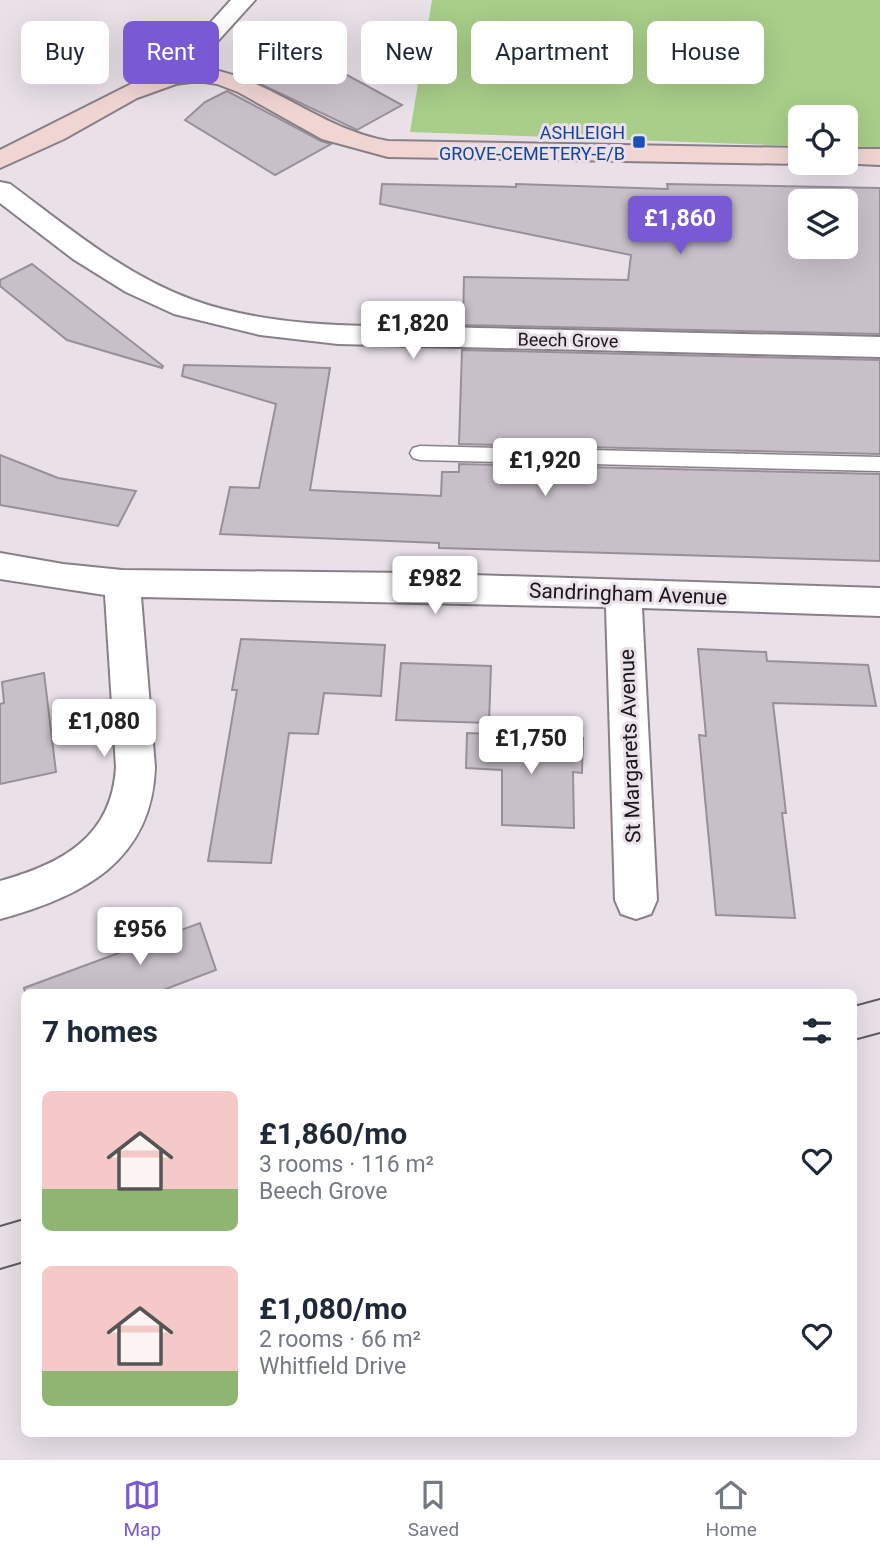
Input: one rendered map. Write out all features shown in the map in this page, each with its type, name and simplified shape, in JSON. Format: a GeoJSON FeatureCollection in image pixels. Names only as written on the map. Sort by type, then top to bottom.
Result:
{"type":"FeatureCollection","features":[{"type":"Feature","properties":{"kind":"street"},"geometry":{"type":"LineString","coordinates":[[219,27],[244,0]]}},
{"type":"Feature","properties":{"kind":"street"},"geometry":{"type":"LineString","coordinates":[[219,79],[234,81],[334,136],[388,149],[788,156]]}},
{"type":"Feature","properties":{"kind":"street"},"geometry":{"type":"LineString","coordinates":[[0,160],[146,84]]}},
{"type":"Feature","properties":{"kind":"street"},"geometry":{"type":"LineString","coordinates":[[858,157],[880,158]]}},
{"type":"Feature","properties":{"kind":"street","name":"Beech Grove"},"geometry":{"type":"LineString","coordinates":[[0,190],[135,286],[210,316],[253,326],[338,334],[880,347]]}},
{"type":"Feature","properties":{"kind":"street","name":"Sandringham Avenue"},"geometry":{"type":"LineString","coordinates":[[0,566],[64,578],[122,583],[623,593],[880,602]]}},
{"type":"Feature","properties":{"kind":"street"},"geometry":{"type":"LineString","coordinates":[[0,900],[56,884],[78,871],[100,853],[115,833],[131,803],[135,777],[122,583]]}},
{"type":"Feature","properties":{"kind":"street","name":"St Margarets Avenue"},"geometry":{"type":"LineString","coordinates":[[623,593],[636,900]]}},
{"type":"Feature","properties":{"kind":"lane"},"geometry":{"type":"LineString","coordinates":[[420,453],[880,464]]}},
{"type":"Feature","properties":{"kind":"green space"},"geometry":{"type":"Polygon","coordinates":[[[432,0],[880,0],[880,149],[858,148],[858,105],[788,105],[788,146],[410,132],[418,84],[457,84],[457,21],[428,21],[432,0]]]}},
{"type":"Feature","properties":{"kind":"building"},"geometry":{"type":"Polygon","coordinates":[[[347,75],[402,105],[357,130],[260,84],[347,84],[347,75]]]}},
{"type":"Feature","properties":{"kind":"building"},"geometry":{"type":"Polygon","coordinates":[[[227,91],[331,144],[275,175],[185,120],[205,102],[227,91]]]}},
{"type":"Feature","properties":{"kind":"building"},"geometry":{"type":"Polygon","coordinates":[[[382,184],[516,187],[516,184],[668,189],[667,184],[880,188],[880,334],[463,325],[464,277],[628,280],[631,255],[380,204],[382,184]]]}},
{"type":"Feature","properties":{"kind":"building"},"geometry":{"type":"Polygon","coordinates":[[[32,264],[163,366],[162,368],[67,340],[0,286],[0,280],[32,264]]]}},
{"type":"Feature","properties":{"kind":"building"},"geometry":{"type":"Polygon","coordinates":[[[462,350],[880,360],[880,454],[459,444],[462,350]]]}},
{"type":"Feature","properties":{"kind":"building"},"geometry":{"type":"Polygon","coordinates":[[[184,365],[330,368],[310,490],[441,496],[442,472],[459,472],[459,464],[880,474],[880,561],[439,548],[439,543],[220,534],[230,487],[259,488],[276,404],[182,376],[184,365]]]}},
{"type":"Feature","properties":{"kind":"building"},"geometry":{"type":"Polygon","coordinates":[[[0,455],[58,478],[136,491],[118,526],[0,505],[0,455]]]}},
{"type":"Feature","properties":{"kind":"building"},"geometry":{"type":"Polygon","coordinates":[[[241,639],[385,645],[381,696],[324,693],[318,734],[289,733],[271,863],[208,861],[237,690],[232,690],[241,639]]]}},
{"type":"Feature","properties":{"kind":"building"},"geometry":{"type":"Polygon","coordinates":[[[698,649],[766,652],[767,661],[868,665],[876,706],[773,703],[786,813],[782,813],[795,918],[716,915],[699,735],[706,736],[698,649]]]}},
{"type":"Feature","properties":{"kind":"building"},"geometry":{"type":"Polygon","coordinates":[[[401,663],[491,666],[489,723],[396,720],[401,663]]]}},
{"type":"Feature","properties":{"kind":"building"},"geometry":{"type":"Polygon","coordinates":[[[44,673],[56,772],[0,784],[0,704],[4,703],[2,682],[44,673]]]}},
{"type":"Feature","properties":{"kind":"building"},"geometry":{"type":"Polygon","coordinates":[[[467,733],[583,738],[582,773],[573,772],[574,828],[502,825],[502,770],[466,768],[467,733]]]}},
{"type":"Feature","properties":{"kind":"building"},"geometry":{"type":"Polygon","coordinates":[[[200,923],[216,970],[166,989],[24,988],[200,923]]]}},
{"type":"Feature","properties":{"kind":"tram line"},"geometry":{"type":"LineString","coordinates":[[857,1005],[880,999]]}},
{"type":"Feature","properties":{"kind":"tram line"},"geometry":{"type":"LineString","coordinates":[[857,1039],[880,1033]]}},
{"type":"Feature","properties":{"kind":"tram line"},"geometry":{"type":"LineString","coordinates":[[0,1226],[21,1220]]}},
{"type":"Feature","properties":{"kind":"tram line"},"geometry":{"type":"LineString","coordinates":[[0,1269],[21,1263]]}},
{"type":"Feature","properties":{"kind":"place","name":"ASHLEIGH GROVE-CEMETERY-E/B"},"geometry":{"type":"Point","coordinates":[639,142]}}]}
